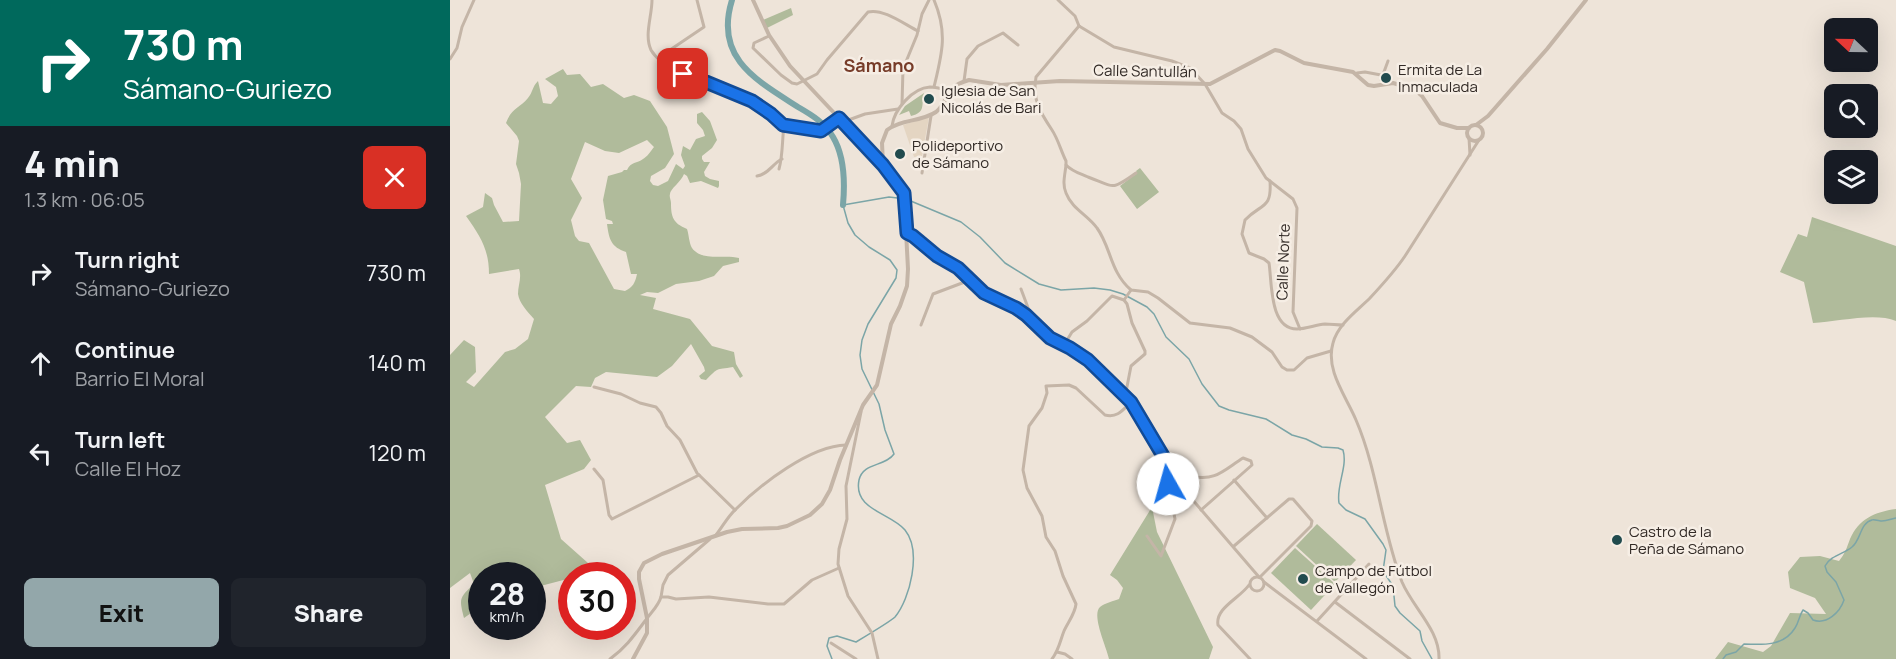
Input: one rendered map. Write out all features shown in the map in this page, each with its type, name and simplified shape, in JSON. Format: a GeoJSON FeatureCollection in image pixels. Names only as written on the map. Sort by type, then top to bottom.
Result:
{"type":"FeatureCollection","features":[{"type":"Feature","properties":{"kind":"street"},"geometry":{"type":"LineString","coordinates":[[450,59],[457,48],[462,27],[474,0]]}},
{"type":"Feature","properties":{"kind":"street"},"geometry":{"type":"LineString","coordinates":[[652,0],[648,39],[652,52],[658,58],[674,70],[752,101],[784,126],[818,131],[841,120],[898,109]]}},
{"type":"Feature","properties":{"kind":"street"},"geometry":{"type":"LineString","coordinates":[[658,58],[704,27],[697,0]]}},
{"type":"Feature","properties":{"kind":"street"},"geometry":{"type":"LineString","coordinates":[[633,659],[646,638],[648,626],[639,579],[639,572],[644,563],[714,536],[742,529],[788,526],[818,510],[827,497],[861,410],[879,380],[891,324],[907,286],[907,233],[905,199],[902,190],[883,165],[790,66],[770,36],[753,0]]}},
{"type":"Feature","properties":{"kind":"street"},"geometry":{"type":"LineString","coordinates":[[902,104],[903,69],[929,0]]}},
{"type":"Feature","properties":{"kind":"street"},"geometry":{"type":"LineString","coordinates":[[934,0],[940,19],[943,52],[934,87]]}},
{"type":"Feature","properties":{"kind":"street"},"geometry":{"type":"LineString","coordinates":[[1058,0],[1075,16],[1079,26],[1036,77],[1038,109],[1053,132],[1066,160],[1064,180],[1066,195],[1071,203],[1099,230],[1113,265],[1130,292]]}},
{"type":"Feature","properties":{"kind":"street"},"geometry":{"type":"LineString","coordinates":[[1457,128],[1469,128],[1488,116],[1547,49],[1586,0]]}},
{"type":"Feature","properties":{"kind":"street"},"geometry":{"type":"LineString","coordinates":[[770,36],[754,43],[753,48],[781,75],[797,84],[817,74],[826,60],[868,12],[884,14],[918,31]]}},
{"type":"Feature","properties":{"kind":"street","name":"Calle Norte"},"geometry":{"type":"LineString","coordinates":[[1079,26],[1114,47],[1172,61],[1190,68],[1205,84],[1222,114],[1234,121],[1241,129],[1253,159],[1270,182],[1293,199],[1297,208],[1293,312],[1300,329]]}},
{"type":"Feature","properties":{"kind":"street"},"geometry":{"type":"LineString","coordinates":[[883,165],[883,138],[887,130],[892,126],[931,114],[939,108],[949,91],[964,81],[966,59],[978,46],[1003,33],[1018,45]]}},
{"type":"Feature","properties":{"kind":"street","name":"Calle Santullán"},"geometry":{"type":"LineString","coordinates":[[964,81],[1001,85],[1060,81],[1205,84],[1215,82],[1275,50],[1304,63],[1357,73],[1368,85],[1390,83],[1417,91],[1440,123],[1457,128],[1468,136]]}},
{"type":"Feature","properties":{"kind":"street"},"geometry":{"type":"LineString","coordinates":[[1388,61],[1381,80],[1390,83]]}},
{"type":"Feature","properties":{"kind":"street"},"geometry":{"type":"LineString","coordinates":[[1357,73],[1382,75]]}},
{"type":"Feature","properties":{"kind":"street"},"geometry":{"type":"LineString","coordinates":[[892,126],[902,104],[923,89],[934,87],[949,91]]}},
{"type":"Feature","properties":{"kind":"street"},"geometry":{"type":"LineString","coordinates":[[922,173],[931,114]]}},
{"type":"Feature","properties":{"kind":"street"},"geometry":{"type":"LineString","coordinates":[[1439,659],[1437,641],[1408,594],[1399,574],[1366,448],[1336,377],[1331,351],[1335,337],[1343,325],[1395,270],[1470,157],[1483,133],[1488,116]]}},
{"type":"Feature","properties":{"kind":"street"},"geometry":{"type":"LineString","coordinates":[[1476,125],[1483,133]]}},
{"type":"Feature","properties":{"kind":"street"},"geometry":{"type":"LineString","coordinates":[[779,169],[782,159],[784,126]]}},
{"type":"Feature","properties":{"kind":"street"},"geometry":{"type":"LineString","coordinates":[[1469,128],[1470,157]]}},
{"type":"Feature","properties":{"kind":"street"},"geometry":{"type":"LineString","coordinates":[[1468,136],[1474,141],[1479,140]]}},
{"type":"Feature","properties":{"kind":"street"},"geometry":{"type":"LineString","coordinates":[[757,176],[766,173],[782,159]]}},
{"type":"Feature","properties":{"kind":"street"},"geometry":{"type":"LineString","coordinates":[[1066,165],[1076,173],[1108,186],[1119,185],[1136,173]]}},
{"type":"Feature","properties":{"kind":"street"},"geometry":{"type":"LineString","coordinates":[[1270,182],[1272,194],[1270,198],[1245,220],[1242,237],[1248,253],[1269,263],[1272,296],[1282,321],[1287,327],[1300,329],[1326,324],[1343,325]]}},
{"type":"Feature","properties":{"kind":"street"},"geometry":{"type":"LineString","coordinates":[[907,233],[937,256],[958,268],[984,293],[1016,308],[1044,333],[1088,360],[1131,402],[1175,476],[1201,510],[1261,579],[1366,659]]}},
{"type":"Feature","properties":{"kind":"street"},"geometry":{"type":"LineString","coordinates":[[921,325],[933,294],[970,280]]}},
{"type":"Feature","properties":{"kind":"street"},"geometry":{"type":"LineString","coordinates":[[1021,289],[1030,313],[1042,327],[1044,333]]}},
{"type":"Feature","properties":{"kind":"street"},"geometry":{"type":"LineString","coordinates":[[1124,299],[1130,292],[1148,292],[1158,297],[1190,323],[1230,328],[1252,337],[1272,352],[1282,367],[1287,370],[1294,370],[1307,358],[1331,351]]}},
{"type":"Feature","properties":{"kind":"street"},"geometry":{"type":"LineString","coordinates":[[1064,345],[1072,332],[1087,321],[1112,296],[1124,299],[1145,351],[1145,354],[1131,366],[1125,397]]}},
{"type":"Feature","properties":{"kind":"street"},"geometry":{"type":"LineString","coordinates":[[1052,659],[1076,609],[1076,604],[1055,551],[1046,537],[1042,516],[1027,488],[1023,470],[1029,426],[1042,408],[1047,393],[1046,386],[1070,385],[1105,415],[1110,416],[1122,412],[1131,402]]}},
{"type":"Feature","properties":{"kind":"street"},"geometry":{"type":"LineString","coordinates":[[594,387],[621,393],[640,403],[656,407],[667,426],[680,440],[693,468],[735,510]]}},
{"type":"Feature","properties":{"kind":"street"},"geometry":{"type":"LineString","coordinates":[[861,410],[862,416],[846,486],[848,519],[839,549],[839,568],[848,596],[872,633],[878,659]]}},
{"type":"Feature","properties":{"kind":"street"},"geometry":{"type":"LineString","coordinates":[[610,659],[632,640],[646,618],[657,607],[668,575],[714,536],[735,510],[781,472],[811,454],[824,448],[846,445]]}},
{"type":"Feature","properties":{"kind":"street"},"geometry":{"type":"LineString","coordinates":[[1180,482],[1191,476],[1213,477],[1243,458],[1251,461],[1252,465],[1201,510]]}},
{"type":"Feature","properties":{"kind":"street"},"geometry":{"type":"LineString","coordinates":[[594,468],[603,480],[609,515],[612,519],[699,475]]}},
{"type":"Feature","properties":{"kind":"street"},"geometry":{"type":"LineString","coordinates":[[1147,536],[1161,556],[1175,519],[1168,484],[1175,476]]}},
{"type":"Feature","properties":{"kind":"street"},"geometry":{"type":"LineString","coordinates":[[1234,480],[1268,518]]}},
{"type":"Feature","properties":{"kind":"street"},"geometry":{"type":"LineString","coordinates":[[1234,546],[1291,498],[1312,523],[1266,572],[1261,579],[1263,588]]}},
{"type":"Feature","properties":{"kind":"street"},"geometry":{"type":"LineString","coordinates":[[1317,621],[1369,564]]}},
{"type":"Feature","properties":{"kind":"street"},"geometry":{"type":"LineString","coordinates":[[661,597],[676,599],[709,597],[784,604],[812,580],[839,568]]}},
{"type":"Feature","properties":{"kind":"street"},"geometry":{"type":"LineString","coordinates":[[1243,594],[1253,577],[1253,569]]}},
{"type":"Feature","properties":{"kind":"street"},"geometry":{"type":"LineString","coordinates":[[1253,577],[1261,579]]}},
{"type":"Feature","properties":{"kind":"street"},"geometry":{"type":"LineString","coordinates":[[1249,585],[1252,590]]}},
{"type":"Feature","properties":{"kind":"street"},"geometry":{"type":"LineString","coordinates":[[1250,659],[1217,622],[1221,612],[1243,594],[1263,588],[1275,589]]}},
{"type":"Feature","properties":{"kind":"street"},"geometry":{"type":"LineString","coordinates":[[1335,602],[1410,659]]}},
{"type":"Feature","properties":{"kind":"street"},"geometry":{"type":"LineString","coordinates":[[831,642],[856,659]]}},
{"type":"Feature","properties":{"kind":"street"},"geometry":{"type":"LineString","coordinates":[[1057,652],[1072,659]]}},
{"type":"Feature","properties":{"kind":"green space"},"geometry":{"type":"Polygon","coordinates":[[[791,8],[793,15],[767,28],[763,20],[791,8]]]}},
{"type":"Feature","properties":{"kind":"green space"},"geometry":{"type":"Polygon","coordinates":[[[563,69],[567,75],[580,74],[591,87],[603,84],[624,98],[634,95],[650,101],[667,127],[674,154],[665,168],[651,176],[650,181],[653,185],[658,186],[668,181],[676,164],[683,169],[685,166],[681,155],[683,146],[690,150],[696,139],[705,136],[697,123],[697,114],[702,112],[710,121],[717,140],[712,148],[702,156],[702,159],[704,162],[710,162],[704,172],[705,176],[719,181],[719,186],[718,188],[701,181],[690,183],[684,174],[670,192],[672,212],[676,222],[687,229],[691,246],[696,252],[708,256],[739,258],[739,262],[723,266],[714,276],[699,281],[676,284],[658,293],[647,292],[640,295],[656,298],[653,309],[690,319],[712,346],[734,352],[736,364],[743,376],[740,378],[733,367],[718,370],[706,380],[701,379],[699,376],[705,371],[704,367],[691,344],[672,366],[657,377],[606,372],[595,378],[591,387],[576,386],[545,417],[567,443],[580,440],[591,460],[584,469],[545,485],[561,539],[587,562],[558,562],[558,581],[546,585],[546,562],[468,562],[468,574],[450,588],[450,355],[464,340],[475,347],[476,372],[466,382],[474,387],[505,352],[515,349],[528,339],[534,319],[519,297],[519,269],[489,274],[483,243],[466,216],[483,207],[485,193],[492,198],[503,222],[519,221],[521,184],[516,164],[519,141],[506,123],[513,111],[525,102],[538,81],[543,103],[551,104],[558,96],[556,87],[545,79],[563,69]],[[647,140],[619,153],[605,151],[585,142],[571,179],[582,198],[571,220],[575,236],[579,241],[589,243],[614,289],[625,291],[633,284],[637,274],[631,274],[626,252],[614,245],[609,234],[607,224],[613,224],[612,221],[606,219],[603,200],[608,176],[627,170],[630,165],[646,157],[654,147],[647,140]]]}},
{"type":"Feature","properties":{"kind":"green space"},"geometry":{"type":"Polygon","coordinates":[[[924,93],[919,113],[911,116],[909,111],[899,115],[905,106],[924,93]]]}},
{"type":"Feature","properties":{"kind":"green space"},"geometry":{"type":"Polygon","coordinates":[[[1140,168],[1159,192],[1137,209],[1120,186],[1140,168]]]}},
{"type":"Feature","properties":{"kind":"green space"},"geometry":{"type":"Polygon","coordinates":[[[1812,217],[1896,246],[1896,321],[1867,317],[1813,323],[1804,282],[1780,272],[1798,234],[1807,237],[1812,217]]]}},
{"type":"Feature","properties":{"kind":"green space"},"geometry":{"type":"Polygon","coordinates":[[[1152,507],[1157,532],[1213,647],[1209,659],[1109,659],[1098,624],[1098,611],[1100,607],[1119,599],[1123,588],[1110,575],[1152,507]]]}},
{"type":"Feature","properties":{"kind":"green space"},"geometry":{"type":"Polygon","coordinates":[[[1896,509],[1896,659],[1715,659],[1728,642],[1763,652],[1771,646],[1790,613],[1826,614],[1815,598],[1790,588],[1788,572],[1800,557],[1820,556],[1839,561],[1858,526],[1874,515],[1896,509]]]}},
{"type":"Feature","properties":{"kind":"green space"},"geometry":{"type":"Polygon","coordinates":[[[1317,524],[1356,560],[1335,582],[1296,546],[1317,524]]]}},
{"type":"Feature","properties":{"kind":"green space","name":"Campo de Fútbol de Vallegón"},"geometry":{"type":"Polygon","coordinates":[[[1295,548],[1335,584],[1311,610],[1271,573],[1295,548]]]}},
{"type":"Feature","properties":{"kind":"green space"},"geometry":{"type":"Polygon","coordinates":[[[468,589],[468,615],[464,618],[461,606],[468,589]]]}},
{"type":"Feature","properties":{"kind":"shaded area"},"geometry":{"type":"Polygon","coordinates":[[[929,117],[922,156],[914,157],[903,125],[929,117]]]}},
{"type":"Feature","properties":{"kind":"waterway"},"geometry":{"type":"LineString","coordinates":[[732,0],[728,20],[729,37],[742,65],[767,87],[818,120],[833,137],[842,162],[843,205]]}},
{"type":"Feature","properties":{"kind":"waterway"},"geometry":{"type":"LineString","coordinates":[[832,659],[827,646],[829,638],[837,636],[856,642],[895,617],[905,599],[912,575],[913,550],[905,530],[867,505],[859,490],[861,474],[869,467],[885,461],[894,454],[879,404],[862,369],[860,355],[862,340],[868,324],[896,278],[897,270],[890,260],[855,235],[848,223],[843,205],[889,197],[906,199],[961,222],[980,237],[1005,263],[1039,284],[1061,290],[1094,288],[1110,290],[1147,307],[1154,314],[1166,337],[1189,359],[1202,384],[1219,406],[1266,419],[1292,435],[1322,447],[1343,450],[1344,463],[1339,503],[1346,510],[1365,519],[1383,544],[1386,550],[1383,571],[1393,586],[1395,606],[1420,631],[1422,641],[1432,659]]}},
{"type":"Feature","properties":{"kind":"waterway"},"geometry":{"type":"LineString","coordinates":[[1723,659],[1726,655],[1736,652],[1744,644],[1773,643],[1785,638],[1795,628],[1803,610],[1813,620],[1823,621],[1832,616],[1844,600],[1825,566],[1831,559],[1855,544],[1865,524],[1873,520],[1884,521],[1896,518]]}},
{"type":"Feature","properties":{"kind":"place","name":"Ermita de La Inmaculada"},"geometry":{"type":"Point","coordinates":[1386,78]}},
{"type":"Feature","properties":{"kind":"place","name":"Iglesia de San Nicolás de Bari"},"geometry":{"type":"Point","coordinates":[929,99]}},
{"type":"Feature","properties":{"kind":"place","name":"Polideportivo de Sámano"},"geometry":{"type":"Point","coordinates":[900,154]}},
{"type":"Feature","properties":{"kind":"place","name":"Castro de la Peña de Sámano"},"geometry":{"type":"Point","coordinates":[1617,540]}},
{"type":"Feature","properties":{"kind":"place","name":"Campo de Fútbol de Vallegón"},"geometry":{"type":"Point","coordinates":[1303,579]}},
{"type":"Feature","properties":{"kind":"district","name":"Sámano"},"geometry":{"type":"Point","coordinates":[879,65]}},
{"type":"Feature","properties":{"kind":"route"},"geometry":{"type":"LineString","coordinates":[[683,74],[752,101],[787,127],[821,131],[839,118],[883,165],[904,193],[907,233],[937,256],[958,268],[984,293],[1016,308],[1050,338],[1088,360],[1131,402],[1175,476],[1168,484]]}}]}
